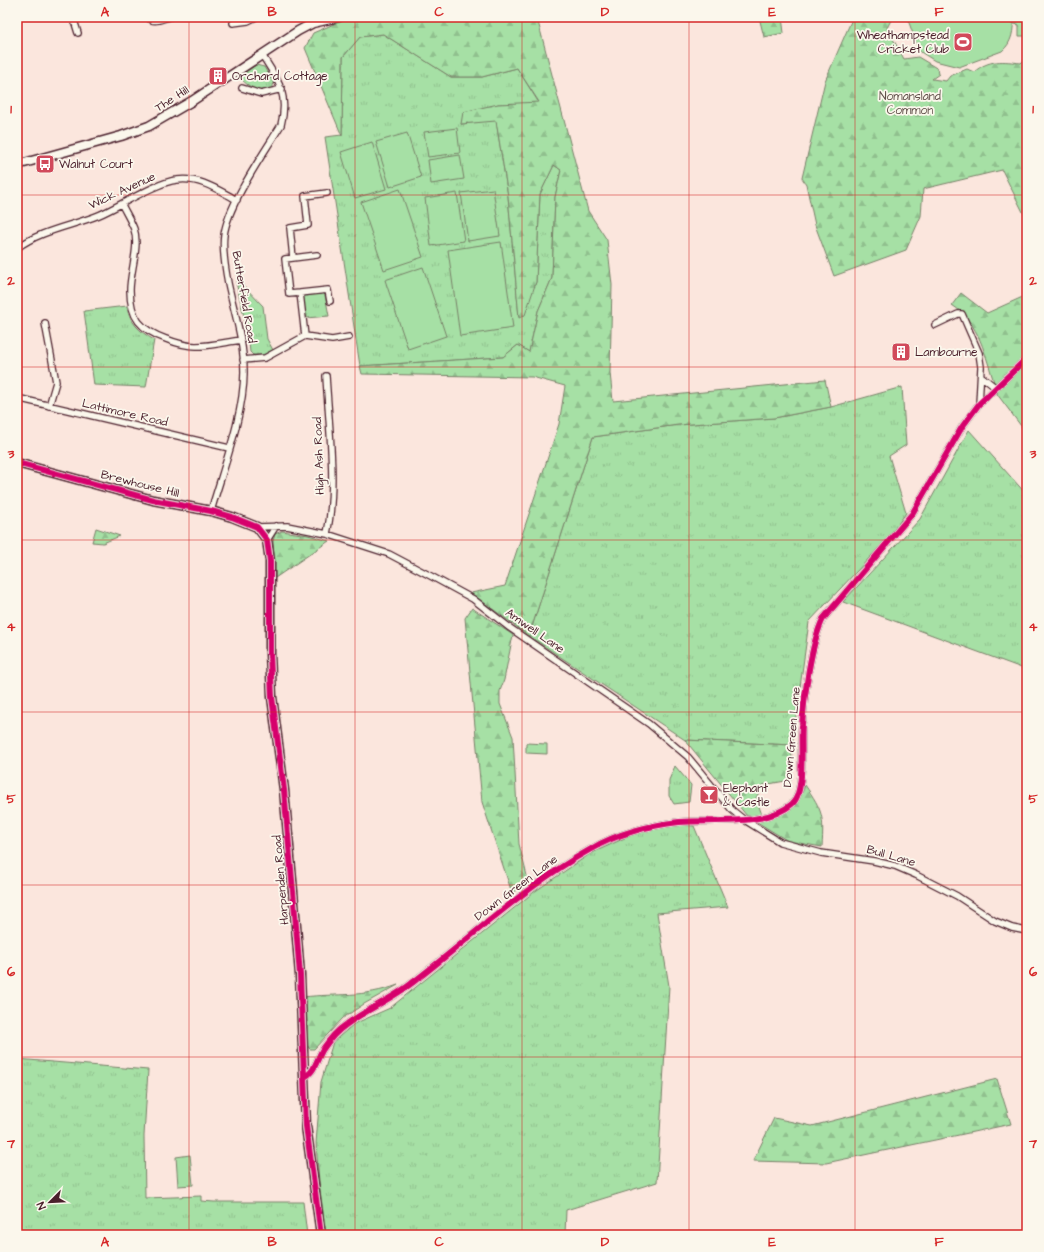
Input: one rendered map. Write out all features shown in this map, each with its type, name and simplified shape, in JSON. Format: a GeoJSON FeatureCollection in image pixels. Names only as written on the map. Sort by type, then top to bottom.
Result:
{"type":"FeatureCollection","features":[{"type":"Feature","properties":{"kind":"street"},"geometry":{"type":"LineString","coordinates":[[73,17],[78,33]]}},
{"type":"Feature","properties":{"kind":"street"},"geometry":{"type":"LineString","coordinates":[[148,17],[152,21],[169,17]]}},
{"type":"Feature","properties":{"kind":"street"},"geometry":{"type":"LineString","coordinates":[[234,23],[248,21],[256,17]]}},
{"type":"Feature","properties":{"kind":"street","name":"The Hill"},"geometry":{"type":"LineString","coordinates":[[17,165],[121,136],[149,126],[192,101],[298,31],[324,18],[339,17]]}},
{"type":"Feature","properties":{"kind":"street","name":"Butterfield Road"},"geometry":{"type":"LineString","coordinates":[[211,511],[237,420],[244,381],[241,340],[228,282],[224,233],[237,200],[281,125],[284,112],[282,89],[262,55]]}},
{"type":"Feature","properties":{"kind":"street"},"geometry":{"type":"LineString","coordinates":[[242,88],[261,94],[282,89]]}},
{"type":"Feature","properties":{"kind":"street","name":"Wick Avenue"},"geometry":{"type":"LineString","coordinates":[[17,248],[51,231],[98,215],[162,184],[176,180],[192,180],[206,184],[237,200]]}},
{"type":"Feature","properties":{"kind":"street"},"geometry":{"type":"LineString","coordinates":[[293,258],[290,228],[308,225],[305,196],[327,193]]}},
{"type":"Feature","properties":{"kind":"street"},"geometry":{"type":"LineString","coordinates":[[122,204],[134,230],[135,241],[130,290],[132,309],[140,325],[156,335],[180,344],[195,346],[212,345],[241,340]]}},
{"type":"Feature","properties":{"kind":"street"},"geometry":{"type":"LineString","coordinates":[[317,255],[285,260],[289,294],[328,290],[330,301]]}},
{"type":"Feature","properties":{"kind":"street"},"geometry":{"type":"LineString","coordinates":[[300,293],[305,336]]}},
{"type":"Feature","properties":{"kind":"street"},"geometry":{"type":"LineString","coordinates":[[935,325],[958,314],[962,314],[978,353],[982,367],[978,404]]}},
{"type":"Feature","properties":{"kind":"street"},"geometry":{"type":"LineString","coordinates":[[45,323],[56,382],[49,406]]}},
{"type":"Feature","properties":{"kind":"street"},"geometry":{"type":"LineString","coordinates":[[243,360],[265,358],[305,336],[332,340],[350,338]]}},
{"type":"Feature","properties":{"kind":"street","name":"Down Green Lane"},"geometry":{"type":"LineString","coordinates":[[304,1077],[312,1071],[328,1043],[346,1024],[410,985],[531,888],[590,849],[616,836],[678,822],[743,819],[764,816],[781,810],[793,803],[799,788],[801,726],[817,630],[835,604],[912,514],[962,427],[978,404],[1027,358]]}},
{"type":"Feature","properties":{"kind":"street","name":"High Ash Road"},"geometry":{"type":"LineString","coordinates":[[326,376],[331,490],[330,519],[326,534]]}},
{"type":"Feature","properties":{"kind":"street"},"geometry":{"type":"LineString","coordinates":[[981,376],[996,388]]}},
{"type":"Feature","properties":{"kind":"street","name":"Lattimore Road"},"geometry":{"type":"LineString","coordinates":[[17,398],[229,448]]}},
{"type":"Feature","properties":{"kind":"street","name":"Brewhouse Hill"},"geometry":{"type":"LineString","coordinates":[[17,462],[147,498],[211,511],[257,527]]}},
{"type":"Feature","properties":{"kind":"street"},"geometry":{"type":"LineString","coordinates":[[267,540],[276,526]]}},
{"type":"Feature","properties":{"kind":"street","name":"Amwell Lane"},"geometry":{"type":"LineString","coordinates":[[257,527],[286,526],[326,534],[389,554],[473,599],[510,628],[649,724],[688,757],[732,810],[743,819]]}},
{"type":"Feature","properties":{"kind":"street","name":"Harpenden Road"},"geometry":{"type":"LineString","coordinates":[[257,527],[267,540],[270,561],[270,653],[272,697],[291,868],[300,975],[306,1126],[321,1235]]}},
{"type":"Feature","properties":{"kind":"street","name":"Bull Lane"},"geometry":{"type":"LineString","coordinates":[[743,819],[780,842],[821,853],[874,861],[895,866],[957,896],[995,921],[1012,928],[1027,931]]}},
{"type":"Feature","properties":{"kind":"green space"},"geometry":{"type":"Polygon","coordinates":[[[336,17],[545,17],[537,18],[588,211],[607,240],[612,285],[610,373],[613,401],[825,380],[831,407],[774,418],[678,425],[593,437],[529,636],[471,593],[505,586],[559,424],[565,386],[532,377],[362,374],[360,366],[503,357],[518,345],[529,352],[538,311],[552,278],[555,197],[561,170],[554,165],[540,194],[536,282],[525,315],[519,318],[508,196],[496,121],[461,124],[463,112],[498,104],[539,102],[517,68],[482,77],[451,77],[383,34],[360,37],[343,57],[342,136],[305,48],[313,33],[334,24],[336,17]]]}},
{"type":"Feature","properties":{"kind":"green space"},"geometry":{"type":"Polygon","coordinates":[[[759,17],[782,17],[784,33],[764,37],[759,17]]]}},
{"type":"Feature","properties":{"kind":"green space","name":"Nomansland Common"},"geometry":{"type":"Polygon","coordinates":[[[854,17],[891,17],[887,28],[904,59],[918,57],[938,69],[939,74],[932,79],[946,81],[950,76],[967,69],[974,72],[985,65],[996,62],[1021,63],[1027,57],[1027,220],[1002,170],[923,189],[921,216],[906,250],[834,276],[815,225],[806,184],[802,178],[825,81],[854,17]]]}},
{"type":"Feature","properties":{"kind":"green space","name":"Wheathampstead Cricket Club"},"geometry":{"type":"Polygon","coordinates":[[[907,17],[1013,17],[1013,31],[1008,44],[1002,51],[959,67],[935,61],[919,51],[907,17]]]}},
{"type":"Feature","properties":{"kind":"green space"},"geometry":{"type":"Polygon","coordinates":[[[1013,17],[1027,17],[1027,36],[1019,36],[1019,25],[1014,24],[1013,17]]]}},
{"type":"Feature","properties":{"kind":"green space"},"geometry":{"type":"Polygon","coordinates":[[[383,34],[451,77],[482,77],[517,68],[539,103],[498,104],[461,124],[496,120],[508,196],[519,317],[536,282],[540,194],[554,165],[561,170],[555,197],[552,278],[538,311],[529,352],[518,345],[503,357],[360,366],[325,137],[342,135],[343,57],[360,37],[383,34]]]}},
{"type":"Feature","properties":{"kind":"green space"},"geometry":{"type":"Polygon","coordinates":[[[256,65],[264,67],[274,83],[271,89],[263,92],[257,90],[239,77],[256,65]]]}},
{"type":"Feature","properties":{"kind":"green space"},"geometry":{"type":"Polygon","coordinates":[[[457,128],[460,153],[428,157],[424,132],[457,128]]]}},
{"type":"Feature","properties":{"kind":"green space"},"geometry":{"type":"Polygon","coordinates":[[[407,133],[421,177],[390,187],[376,142],[407,133]]]}},
{"type":"Feature","properties":{"kind":"green space"},"geometry":{"type":"Polygon","coordinates":[[[372,142],[386,189],[355,198],[341,152],[372,142]]]}},
{"type":"Feature","properties":{"kind":"green space"},"geometry":{"type":"Polygon","coordinates":[[[460,155],[464,179],[431,184],[428,160],[460,155]]]}},
{"type":"Feature","properties":{"kind":"green space"},"geometry":{"type":"Polygon","coordinates":[[[400,189],[423,257],[384,270],[361,202],[400,189]]]}},
{"type":"Feature","properties":{"kind":"green space"},"geometry":{"type":"Polygon","coordinates":[[[493,189],[500,236],[468,241],[461,193],[493,189]]]}},
{"type":"Feature","properties":{"kind":"green space"},"geometry":{"type":"Polygon","coordinates":[[[457,193],[464,241],[431,246],[425,198],[457,193]]]}},
{"type":"Feature","properties":{"kind":"green space"},"geometry":{"type":"Polygon","coordinates":[[[501,242],[513,328],[460,336],[448,250],[501,242]]]}},
{"type":"Feature","properties":{"kind":"green space"},"geometry":{"type":"Polygon","coordinates":[[[423,267],[446,336],[408,349],[385,280],[423,267]]]}},
{"type":"Feature","properties":{"kind":"green space"},"geometry":{"type":"Polygon","coordinates":[[[236,282],[241,283],[263,306],[267,339],[273,350],[263,355],[253,355],[250,352],[248,334],[236,282]]]}},
{"type":"Feature","properties":{"kind":"green space"},"geometry":{"type":"Polygon","coordinates":[[[323,293],[325,295],[329,316],[306,318],[303,296],[323,293]]]}},
{"type":"Feature","properties":{"kind":"green space"},"geometry":{"type":"Polygon","coordinates":[[[961,293],[987,313],[1027,295],[1027,354],[995,385],[980,341],[975,331],[969,321],[952,305],[961,293]]]}},
{"type":"Feature","properties":{"kind":"green space"},"geometry":{"type":"Polygon","coordinates":[[[127,306],[130,317],[136,326],[154,340],[146,387],[94,385],[84,311],[127,306]]]}},
{"type":"Feature","properties":{"kind":"green space"},"geometry":{"type":"Polygon","coordinates":[[[1027,360],[1027,434],[997,394],[998,389],[1027,360]]]}},
{"type":"Feature","properties":{"kind":"green space"},"geometry":{"type":"Polygon","coordinates":[[[902,387],[906,445],[889,456],[906,513],[887,539],[809,622],[792,745],[685,740],[529,636],[593,437],[678,425],[774,418],[831,407],[902,387]]]}},
{"type":"Feature","properties":{"kind":"green space"},"geometry":{"type":"Polygon","coordinates":[[[969,430],[1027,495],[1027,670],[843,602],[920,519],[969,430]]]}},
{"type":"Feature","properties":{"kind":"green space"},"geometry":{"type":"Polygon","coordinates":[[[96,528],[120,536],[103,543],[92,542],[96,528]]]}},
{"type":"Feature","properties":{"kind":"green space"},"geometry":{"type":"Polygon","coordinates":[[[282,531],[308,535],[329,541],[275,578],[273,541],[275,534],[282,531]]]}},
{"type":"Feature","properties":{"kind":"green space"},"geometry":{"type":"Polygon","coordinates":[[[472,608],[513,635],[504,680],[500,691],[500,704],[513,737],[519,844],[529,884],[512,893],[482,802],[465,618],[472,608]]]}},
{"type":"Feature","properties":{"kind":"green space"},"geometry":{"type":"Polygon","coordinates":[[[685,740],[792,745],[791,780],[763,785],[756,798],[762,815],[747,816],[685,740]]]}},
{"type":"Feature","properties":{"kind":"green space"},"geometry":{"type":"Polygon","coordinates":[[[526,743],[547,744],[547,754],[526,753],[526,743]]]}},
{"type":"Feature","properties":{"kind":"green space"},"geometry":{"type":"Polygon","coordinates":[[[675,766],[691,785],[689,802],[674,804],[669,796],[669,780],[675,766]]]}},
{"type":"Feature","properties":{"kind":"green space"},"geometry":{"type":"Polygon","coordinates":[[[805,785],[816,801],[821,814],[823,828],[822,847],[788,841],[757,822],[774,817],[793,807],[802,794],[805,785]]]}},
{"type":"Feature","properties":{"kind":"green space"},"geometry":{"type":"Polygon","coordinates":[[[677,825],[694,826],[728,907],[657,913],[669,986],[657,1182],[566,1210],[565,1235],[334,1235],[323,1232],[316,1143],[321,1082],[333,1042],[354,1024],[390,1008],[534,892],[590,854],[638,832],[677,825]]]}},
{"type":"Feature","properties":{"kind":"green space"},"geometry":{"type":"Polygon","coordinates":[[[398,985],[364,1004],[343,1018],[314,1049],[310,1049],[306,1044],[303,997],[373,992],[398,985]]]}},
{"type":"Feature","properties":{"kind":"green space"},"geometry":{"type":"Polygon","coordinates":[[[17,1059],[148,1070],[144,1136],[145,1198],[201,1196],[201,1201],[214,1202],[303,1202],[307,1235],[17,1235],[17,1059]]]}},
{"type":"Feature","properties":{"kind":"green space"},"geometry":{"type":"Polygon","coordinates":[[[997,1079],[1011,1124],[826,1163],[753,1161],[774,1118],[812,1126],[997,1079]]]}},
{"type":"Feature","properties":{"kind":"green space"},"geometry":{"type":"Polygon","coordinates":[[[190,1155],[193,1185],[178,1186],[176,1157],[190,1155]]]}},
{"type":"Feature","properties":{"kind":"cycle path"},"geometry":{"type":"LineString","coordinates":[[304,1077],[311,1072],[328,1042],[344,1026],[404,989],[521,895],[567,863],[591,849],[611,839],[657,825],[692,821],[753,819],[768,816],[781,811],[792,804],[796,798],[801,778],[802,725],[809,670],[815,642],[823,619],[912,514],[962,427],[979,404],[1027,358]]}},
{"type":"Feature","properties":{"kind":"cycle path"},"geometry":{"type":"LineString","coordinates":[[17,463],[153,500],[211,511],[232,517],[257,527],[267,540],[270,561],[270,653],[272,697],[284,790],[300,975],[306,1126],[321,1235]]}},
{"type":"Feature","properties":{"kind":"place","name":"Wheathampstead Cricket Club"},"geometry":{"type":"Point","coordinates":[963,42]}},
{"type":"Feature","properties":{"kind":"place","name":"Orchard Cottage"},"geometry":{"type":"Point","coordinates":[218,76]}},
{"type":"Feature","properties":{"kind":"place","name":"Walnut Court"},"geometry":{"type":"Point","coordinates":[45,164]}},
{"type":"Feature","properties":{"kind":"place","name":"Lambourne"},"geometry":{"type":"Point","coordinates":[901,352]}},
{"type":"Feature","properties":{"kind":"place","name":"Elephant & Castle"},"geometry":{"type":"Point","coordinates":[709,795]}}]}
